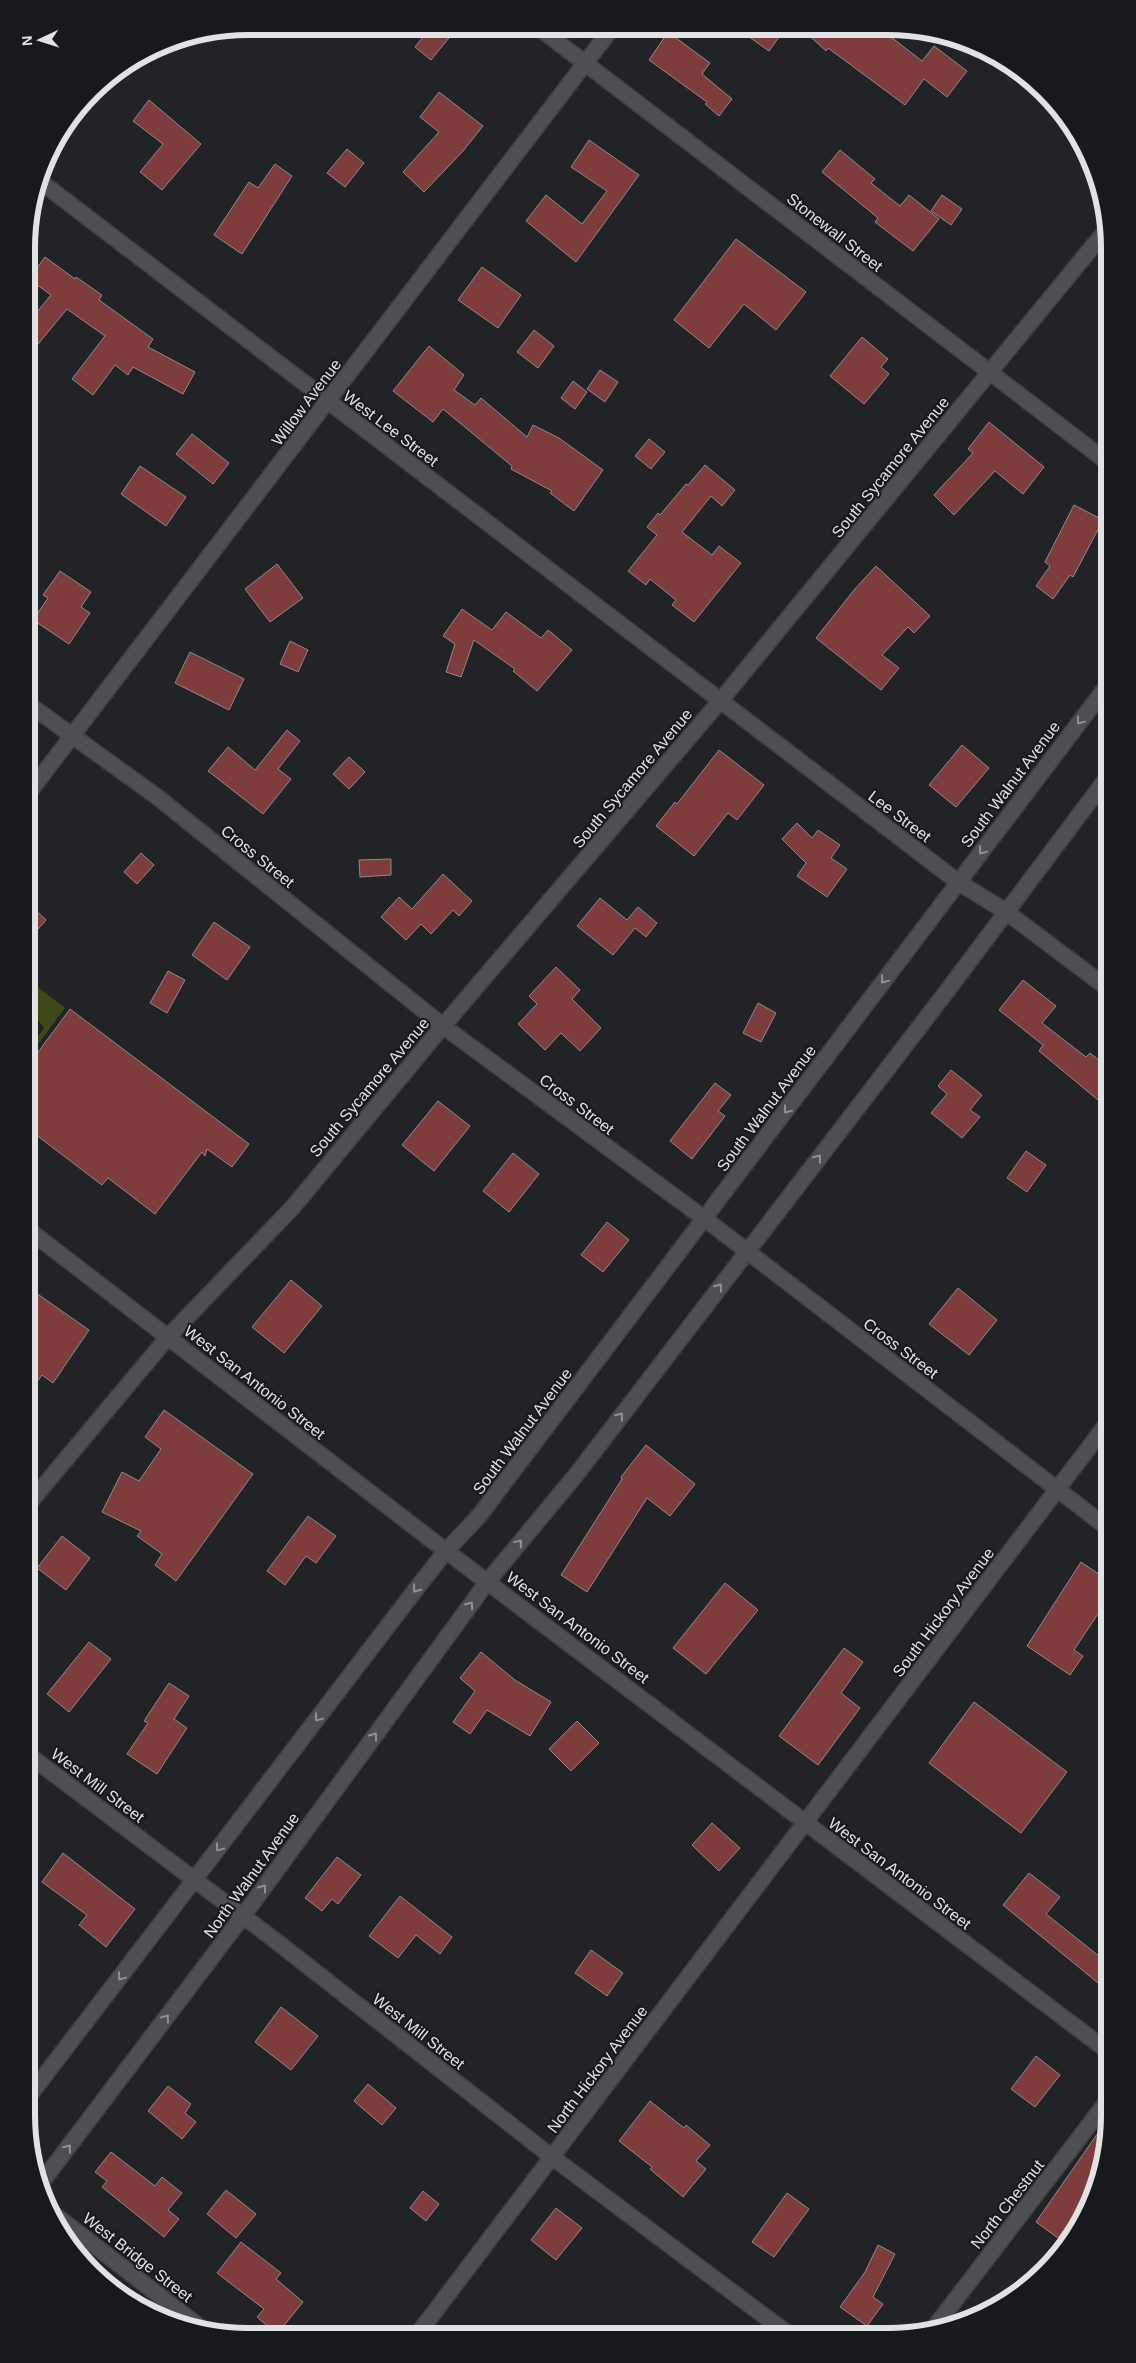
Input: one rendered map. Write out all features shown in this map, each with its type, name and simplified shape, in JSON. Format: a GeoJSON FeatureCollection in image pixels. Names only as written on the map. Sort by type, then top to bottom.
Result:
{"type":"FeatureCollection","features":[{"type":"Feature","properties":{"kind":"street","name":"Stonewall Street"},"geometry":{"type":"LineString","coordinates":[[548,35],[1101,457]]}},
{"type":"Feature","properties":{"kind":"street","name":"Willow Avenue"},"geometry":{"type":"LineString","coordinates":[[35,784],[607,35]]}},
{"type":"Feature","properties":{"kind":"street","name":"West Lee Street"},"geometry":{"type":"LineString","coordinates":[[44,185],[721,700]]}},
{"type":"Feature","properties":{"kind":"street","name":"South Sycamore Avenue"},"geometry":{"type":"LineString","coordinates":[[35,1497],[168,1337],[293,1207],[443,1026],[721,700],[1101,236]]}},
{"type":"Feature","properties":{"kind":"street","name":"South Walnut Avenue"},"geometry":{"type":"LineString","coordinates":[[446,1551],[479,1516],[1101,694]]}},
{"type":"Feature","properties":{"kind":"street","name":"Lee Street"},"geometry":{"type":"LineString","coordinates":[[721,700],[958,882],[1005,910],[1101,983]]}},
{"type":"Feature","properties":{"kind":"street","name":"Cross Street"},"geometry":{"type":"LineString","coordinates":[[35,709],[156,796],[443,1026],[705,1219],[1101,1524]]}},
{"type":"Feature","properties":{"kind":"street"},"geometry":{"type":"LineString","coordinates":[[488,1581],[576,1475],[944,995],[1005,910],[1101,786]]}},
{"type":"Feature","properties":{"kind":"street","name":"West San Antonio Street"},"geometry":{"type":"LineString","coordinates":[[35,1235],[446,1551],[1101,2046]]}},
{"type":"Feature","properties":{"kind":"street","name":"South Hickory Avenue"},"geometry":{"type":"LineString","coordinates":[[806,1824],[1101,1433]]}},
{"type":"Feature","properties":{"kind":"street"},"geometry":{"type":"LineString","coordinates":[[35,2088],[446,1551]]}},
{"type":"Feature","properties":{"kind":"street","name":"North Walnut Avenue"},"geometry":{"type":"LineString","coordinates":[[45,2178],[243,1916],[488,1581]]}},
{"type":"Feature","properties":{"kind":"street","name":"West Mill Street"},"geometry":{"type":"LineString","coordinates":[[35,1760],[195,1879],[552,2157],[780,2328]]}},
{"type":"Feature","properties":{"kind":"street","name":"North Hickory Avenue"},"geometry":{"type":"LineString","coordinates":[[422,2328],[806,1824]]}},
{"type":"Feature","properties":{"kind":"street","name":"North Chestnut"},"geometry":{"type":"LineString","coordinates":[[938,2322],[1101,2109]]}},
{"type":"Feature","properties":{"kind":"street","name":"West Bridge Street"},"geometry":{"type":"LineString","coordinates":[[65,2223],[191,2321]]}},
{"type":"Feature","properties":{"kind":"green space"},"geometry":{"type":"Polygon","coordinates":[[[35,985],[65,1008],[35,1048],[35,1040],[44,1028],[35,1016],[35,985]]]}},
{"type":"Feature","properties":{"kind":"building"},"geometry":{"type":"Polygon","coordinates":[[[425,35],[451,35],[431,60],[415,47],[425,35]]]}},
{"type":"Feature","properties":{"kind":"building"},"geometry":{"type":"Polygon","coordinates":[[[666,35],[672,35],[710,63],[702,74],[732,99],[719,116],[705,104],[707,102],[649,60],[666,35]]]}},
{"type":"Feature","properties":{"kind":"building"},"geometry":{"type":"Polygon","coordinates":[[[746,35],[780,35],[769,51],[746,35]]]}},
{"type":"Feature","properties":{"kind":"building"},"geometry":{"type":"Polygon","coordinates":[[[808,35],[888,35],[922,61],[934,46],[967,71],[947,97],[924,79],[905,105],[828,48],[826,51],[808,35]]]}},
{"type":"Feature","properties":{"kind":"building"},"geometry":{"type":"Polygon","coordinates":[[[439,92],[483,126],[463,151],[424,192],[403,172],[439,132],[420,117],[439,92]]]}},
{"type":"Feature","properties":{"kind":"building"},"geometry":{"type":"Polygon","coordinates":[[[149,100],[201,144],[162,190],[140,172],[163,144],[133,121],[149,100]]]}},
{"type":"Feature","properties":{"kind":"building"},"geometry":{"type":"Polygon","coordinates":[[[589,140],[639,175],[576,262],[526,221],[546,195],[582,224],[607,191],[571,167],[589,140]]]}},
{"type":"Feature","properties":{"kind":"building"},"geometry":{"type":"Polygon","coordinates":[[[347,149],[364,163],[345,187],[327,173],[347,149]]]}},
{"type":"Feature","properties":{"kind":"building"},"geometry":{"type":"Polygon","coordinates":[[[840,150],[875,179],[871,183],[900,206],[909,195],[939,219],[913,251],[875,222],[878,218],[822,172],[840,150]]]}},
{"type":"Feature","properties":{"kind":"building"},"geometry":{"type":"Polygon","coordinates":[[[275,164],[292,176],[242,254],[214,235],[249,182],[258,188],[275,164]]]}},
{"type":"Feature","properties":{"kind":"building"},"geometry":{"type":"Polygon","coordinates":[[[942,195],[962,209],[951,225],[931,211],[942,195]]]}},
{"type":"Feature","properties":{"kind":"building"},"geometry":{"type":"Polygon","coordinates":[[[736,239],[806,292],[776,330],[744,304],[709,348],[674,320],[736,239]]]}},
{"type":"Feature","properties":{"kind":"building"},"geometry":{"type":"Polygon","coordinates":[[[45,257],[75,279],[76,277],[102,295],[99,300],[153,339],[148,347],[195,372],[183,394],[133,367],[128,375],[115,365],[93,395],[72,379],[105,336],[67,309],[38,344],[35,342],[35,314],[51,295],[35,283],[35,271],[45,257]]]}},
{"type":"Feature","properties":{"kind":"building"},"geometry":{"type":"Polygon","coordinates":[[[482,267],[521,295],[498,328],[458,300],[482,267]]]}},
{"type":"Feature","properties":{"kind":"building"},"geometry":{"type":"Polygon","coordinates":[[[534,330],[554,346],[538,368],[517,352],[534,330]]]}},
{"type":"Feature","properties":{"kind":"building"},"geometry":{"type":"Polygon","coordinates":[[[862,337],[888,359],[881,367],[889,374],[864,404],[830,376],[862,337]]]}},
{"type":"Feature","properties":{"kind":"building"},"geometry":{"type":"Polygon","coordinates":[[[429,346],[464,375],[454,390],[475,405],[481,398],[527,437],[533,425],[559,438],[603,470],[574,511],[550,493],[552,491],[511,469],[512,466],[443,409],[433,422],[393,391],[429,346]]]}},
{"type":"Feature","properties":{"kind":"building"},"geometry":{"type":"Polygon","coordinates":[[[600,370],[618,382],[605,402],[587,389],[600,370]]]}},
{"type":"Feature","properties":{"kind":"building"},"geometry":{"type":"Polygon","coordinates":[[[573,381],[587,392],[575,409],[561,398],[573,381]]]}},
{"type":"Feature","properties":{"kind":"building"},"geometry":{"type":"Polygon","coordinates":[[[989,422],[1044,467],[1023,494],[995,471],[954,515],[934,495],[973,453],[968,449],[989,422]]]}},
{"type":"Feature","properties":{"kind":"building"},"geometry":{"type":"Polygon","coordinates":[[[192,434],[229,463],[213,484],[176,454],[192,434]]]}},
{"type":"Feature","properties":{"kind":"building"},"geometry":{"type":"Polygon","coordinates":[[[649,439],[665,452],[651,469],[635,456],[649,439]]]}},
{"type":"Feature","properties":{"kind":"building"},"geometry":{"type":"Polygon","coordinates":[[[705,465],[735,490],[722,506],[711,496],[682,532],[712,555],[719,546],[741,563],[694,622],[672,605],[676,600],[650,579],[646,585],[628,571],[657,535],[647,527],[658,513],[660,515],[705,465]]]}},
{"type":"Feature","properties":{"kind":"building"},"geometry":{"type":"Polygon","coordinates":[[[140,466],[186,497],[166,526],[121,494],[140,466]]]}},
{"type":"Feature","properties":{"kind":"building"},"geometry":{"type":"Polygon","coordinates":[[[1074,505],[1101,519],[1101,524],[1073,577],[1070,575],[1053,599],[1036,586],[1050,566],[1045,562],[1074,505]]]}},
{"type":"Feature","properties":{"kind":"building"},"geometry":{"type":"Polygon","coordinates":[[[277,564],[303,598],[270,622],[245,589],[277,564]]]}},
{"type":"Feature","properties":{"kind":"building"},"geometry":{"type":"Polygon","coordinates":[[[876,566],[930,616],[914,633],[908,627],[882,655],[899,668],[881,690],[816,638],[854,590],[876,566]]]}},
{"type":"Feature","properties":{"kind":"building"},"geometry":{"type":"Polygon","coordinates":[[[60,571],[91,592],[81,607],[90,613],[69,644],[35,621],[35,617],[48,598],[43,595],[60,571]]]}},
{"type":"Feature","properties":{"kind":"building"},"geometry":{"type":"Polygon","coordinates":[[[462,609],[492,630],[506,612],[541,638],[548,630],[572,650],[537,691],[513,671],[515,669],[474,640],[461,677],[446,672],[455,644],[443,636],[462,609]]]}},
{"type":"Feature","properties":{"kind":"building"},"geometry":{"type":"Polygon","coordinates":[[[290,641],[308,650],[298,672],[280,664],[290,641]]]}},
{"type":"Feature","properties":{"kind":"building"},"geometry":{"type":"Polygon","coordinates":[[[190,652],[244,679],[229,710],[175,683],[190,652]]]}},
{"type":"Feature","properties":{"kind":"building"},"geometry":{"type":"Polygon","coordinates":[[[287,730],[300,741],[278,769],[291,779],[263,814],[208,771],[228,747],[255,770],[287,730]]]}},
{"type":"Feature","properties":{"kind":"building"},"geometry":{"type":"Polygon","coordinates":[[[962,745],[989,768],[956,807],[929,785],[962,745]]]}},
{"type":"Feature","properties":{"kind":"building"},"geometry":{"type":"Polygon","coordinates":[[[719,750],[764,785],[737,820],[728,813],[694,856],[656,826],[675,802],[677,804],[719,750]]]}},
{"type":"Feature","properties":{"kind":"building"},"geometry":{"type":"Polygon","coordinates":[[[349,757],[365,772],[349,789],[333,774],[349,757]]]}},
{"type":"Feature","properties":{"kind":"building"},"geometry":{"type":"Polygon","coordinates":[[[797,823],[812,838],[818,830],[840,845],[831,858],[847,869],[827,897],[797,876],[806,863],[782,839],[797,823]]]}},
{"type":"Feature","properties":{"kind":"building"},"geometry":{"type":"Polygon","coordinates":[[[141,853],[154,865],[137,884],[124,872],[141,853]]]}},
{"type":"Feature","properties":{"kind":"building"},"geometry":{"type":"Polygon","coordinates":[[[391,859],[391,875],[360,877],[359,860],[391,859]]]}},
{"type":"Feature","properties":{"kind":"building"},"geometry":{"type":"Polygon","coordinates":[[[443,874],[472,901],[459,916],[453,910],[431,934],[421,924],[406,940],[381,917],[399,897],[412,909],[443,874]]]}},
{"type":"Feature","properties":{"kind":"building"},"geometry":{"type":"Polygon","coordinates":[[[600,898],[627,920],[638,907],[657,923],[646,937],[635,928],[613,955],[577,926],[600,898]]]}},
{"type":"Feature","properties":{"kind":"building"},"geometry":{"type":"Polygon","coordinates":[[[35,910],[46,920],[35,933],[35,910]]]}},
{"type":"Feature","properties":{"kind":"building"},"geometry":{"type":"Polygon","coordinates":[[[214,922],[250,947],[227,980],[192,955],[214,922]]]}},
{"type":"Feature","properties":{"kind":"building"},"geometry":{"type":"Polygon","coordinates":[[[556,967],[580,990],[572,999],[601,1028],[580,1051],[561,1033],[545,1050],[518,1024],[537,1004],[529,996],[556,967]]]}},
{"type":"Feature","properties":{"kind":"building"},"geometry":{"type":"Polygon","coordinates":[[[168,971],[185,980],[167,1013],[150,1003],[168,971]]]}},
{"type":"Feature","properties":{"kind":"building"},"geometry":{"type":"Polygon","coordinates":[[[1023,980],[1056,1006],[1042,1023],[1086,1057],[1090,1053],[1101,1062],[1101,1103],[1039,1051],[1043,1045],[999,1010],[1023,980]]]}},
{"type":"Feature","properties":{"kind":"building"},"geometry":{"type":"Polygon","coordinates":[[[758,1003],[776,1013],[761,1042],[743,1033],[758,1003]]]}},
{"type":"Feature","properties":{"kind":"building"},"geometry":{"type":"Polygon","coordinates":[[[70,1009],[249,1144],[232,1167],[207,1149],[205,1156],[202,1152],[155,1214],[108,1178],[102,1185],[35,1134],[35,1056],[70,1009]]]}},
{"type":"Feature","properties":{"kind":"building"},"geometry":{"type":"Polygon","coordinates":[[[951,1070],[982,1095],[970,1110],[980,1117],[962,1138],[931,1113],[947,1094],[938,1086],[951,1070]]]}},
{"type":"Feature","properties":{"kind":"building"},"geometry":{"type":"Polygon","coordinates":[[[715,1083],[731,1095],[718,1111],[725,1116],[692,1159],[670,1141],[715,1083]]]}},
{"type":"Feature","properties":{"kind":"building"},"geometry":{"type":"Polygon","coordinates":[[[438,1101],[470,1126],[434,1171],[402,1145],[438,1101]]]}},
{"type":"Feature","properties":{"kind":"building"},"geometry":{"type":"Polygon","coordinates":[[[1026,1151],[1046,1165],[1027,1192],[1007,1178],[1026,1151]]]}},
{"type":"Feature","properties":{"kind":"building"},"geometry":{"type":"Polygon","coordinates":[[[513,1153],[539,1174],[509,1212],[483,1191],[513,1153]]]}},
{"type":"Feature","properties":{"kind":"building"},"geometry":{"type":"Polygon","coordinates":[[[607,1222],[629,1240],[603,1272],[581,1255],[607,1222]]]}},
{"type":"Feature","properties":{"kind":"building"},"geometry":{"type":"Polygon","coordinates":[[[291,1280],[322,1306],[284,1353],[252,1327],[291,1280]]]}},
{"type":"Feature","properties":{"kind":"building"},"geometry":{"type":"Polygon","coordinates":[[[958,1288],[997,1320],[969,1355],[929,1324],[958,1288]]]}},
{"type":"Feature","properties":{"kind":"building"},"geometry":{"type":"Polygon","coordinates":[[[35,1292],[89,1330],[53,1383],[42,1375],[35,1385],[35,1292]]]}},
{"type":"Feature","properties":{"kind":"building"},"geometry":{"type":"Polygon","coordinates":[[[164,1410],[253,1474],[176,1581],[155,1565],[162,1554],[137,1536],[141,1531],[102,1512],[122,1472],[139,1481],[161,1449],[145,1437],[164,1410]]]}},
{"type":"Feature","properties":{"kind":"building"},"geometry":{"type":"Polygon","coordinates":[[[646,1445],[695,1484],[670,1516],[647,1498],[587,1592],[561,1575],[622,1479],[621,1477],[646,1445]]]}},
{"type":"Feature","properties":{"kind":"building"},"geometry":{"type":"Polygon","coordinates":[[[308,1516],[336,1536],[316,1563],[306,1556],[285,1585],[267,1571],[308,1516]]]}},
{"type":"Feature","properties":{"kind":"building"},"geometry":{"type":"Polygon","coordinates":[[[62,1536],[90,1558],[66,1590],[37,1568],[62,1536]]]}},
{"type":"Feature","properties":{"kind":"building"},"geometry":{"type":"Polygon","coordinates":[[[1081,1562],[1101,1576],[1101,1609],[1074,1650],[1083,1656],[1070,1675],[1027,1646],[1081,1562]]]}},
{"type":"Feature","properties":{"kind":"building"},"geometry":{"type":"Polygon","coordinates":[[[725,1583],[758,1610],[706,1674],[673,1648],[725,1583]]]}},
{"type":"Feature","properties":{"kind":"building"},"geometry":{"type":"Polygon","coordinates":[[[89,1642],[111,1659],[69,1712],[47,1694],[89,1642]]]}},
{"type":"Feature","properties":{"kind":"building"},"geometry":{"type":"Polygon","coordinates":[[[844,1648],[863,1662],[841,1693],[860,1708],[818,1765],[779,1736],[844,1648]]]}},
{"type":"Feature","properties":{"kind":"building"},"geometry":{"type":"Polygon","coordinates":[[[481,1652],[515,1680],[551,1702],[530,1736],[487,1710],[470,1734],[453,1722],[475,1691],[460,1678],[481,1652]]]}},
{"type":"Feature","properties":{"kind":"building"},"geometry":{"type":"Polygon","coordinates":[[[169,1683],[189,1696],[174,1719],[187,1728],[157,1774],[127,1754],[148,1723],[144,1721],[169,1683]]]}},
{"type":"Feature","properties":{"kind":"building"},"geometry":{"type":"Polygon","coordinates":[[[974,1702],[1067,1772],[1021,1833],[929,1763],[974,1702]]]}},
{"type":"Feature","properties":{"kind":"building"},"geometry":{"type":"Polygon","coordinates":[[[577,1721],[599,1743],[571,1771],[549,1749],[577,1721]]]}},
{"type":"Feature","properties":{"kind":"building"},"geometry":{"type":"Polygon","coordinates":[[[712,1823],[740,1848],[719,1871],[692,1845],[712,1823]]]}},
{"type":"Feature","properties":{"kind":"building"},"geometry":{"type":"Polygon","coordinates":[[[63,1853],[135,1909],[106,1947],[79,1925],[87,1915],[42,1882],[63,1853]]]}},
{"type":"Feature","properties":{"kind":"building"},"geometry":{"type":"Polygon","coordinates":[[[337,1857],[361,1875],[338,1904],[332,1899],[322,1911],[305,1898],[337,1857]]]}},
{"type":"Feature","properties":{"kind":"building"},"geometry":{"type":"Polygon","coordinates":[[[1029,1873],[1060,1897],[1046,1914],[1101,1958],[1101,1985],[1003,1905],[1029,1873]]]}},
{"type":"Feature","properties":{"kind":"building"},"geometry":{"type":"Polygon","coordinates":[[[400,1896],[452,1937],[440,1954],[416,1935],[398,1958],[369,1936],[400,1896]]]}},
{"type":"Feature","properties":{"kind":"building"},"geometry":{"type":"Polygon","coordinates":[[[591,1950],[623,1973],[607,1996],[575,1973],[591,1950]]]}},
{"type":"Feature","properties":{"kind":"building"},"geometry":{"type":"Polygon","coordinates":[[[281,2007],[318,2036],[291,2070],[255,2042],[281,2007]]]}},
{"type":"Feature","properties":{"kind":"building"},"geometry":{"type":"Polygon","coordinates":[[[1036,2056],[1060,2075],[1035,2107],[1011,2089],[1036,2056]]]}},
{"type":"Feature","properties":{"kind":"building"},"geometry":{"type":"Polygon","coordinates":[[[368,2084],[396,2108],[382,2125],[354,2101],[368,2084]]]}},
{"type":"Feature","properties":{"kind":"building"},"geometry":{"type":"Polygon","coordinates":[[[168,2086],[191,2104],[185,2113],[196,2122],[182,2139],[148,2111],[168,2086]]]}},
{"type":"Feature","properties":{"kind":"building"},"geometry":{"type":"Polygon","coordinates":[[[650,2101],[684,2128],[686,2125],[710,2145],[696,2161],[706,2169],[683,2197],[650,2169],[652,2167],[619,2141],[650,2101]]]}},
{"type":"Feature","properties":{"kind":"building"},"geometry":{"type":"Polygon","coordinates":[[[1101,2129],[1097,2156],[1090,2183],[1079,2209],[1068,2228],[1066,2227],[1058,2238],[1036,2222],[1101,2129]]]}},
{"type":"Feature","properties":{"kind":"building"},"geometry":{"type":"Polygon","coordinates":[[[111,2152],[155,2186],[162,2177],[182,2193],[168,2210],[179,2219],[164,2237],[102,2187],[107,2181],[95,2172],[111,2152]]]}},
{"type":"Feature","properties":{"kind":"building"},"geometry":{"type":"Polygon","coordinates":[[[226,2190],[256,2214],[236,2238],[207,2214],[226,2190]]]}},
{"type":"Feature","properties":{"kind":"building"},"geometry":{"type":"Polygon","coordinates":[[[423,2191],[439,2204],[426,2221],[410,2208],[423,2191]]]}},
{"type":"Feature","properties":{"kind":"building"},"geometry":{"type":"Polygon","coordinates":[[[787,2193],[809,2209],[774,2257],[752,2242],[787,2193]]]}},
{"type":"Feature","properties":{"kind":"building"},"geometry":{"type":"Polygon","coordinates":[[[556,2208],[582,2228],[556,2260],[531,2240],[556,2208]]]}},
{"type":"Feature","properties":{"kind":"building"},"geometry":{"type":"Polygon","coordinates":[[[241,2242],[281,2273],[276,2279],[303,2302],[282,2328],[270,2328],[257,2317],[264,2309],[217,2273],[241,2242]]]}},
{"type":"Feature","properties":{"kind":"building"},"geometry":{"type":"Polygon","coordinates":[[[878,2245],[895,2254],[873,2297],[883,2304],[867,2326],[840,2307],[865,2272],[878,2245]]]}}]}
